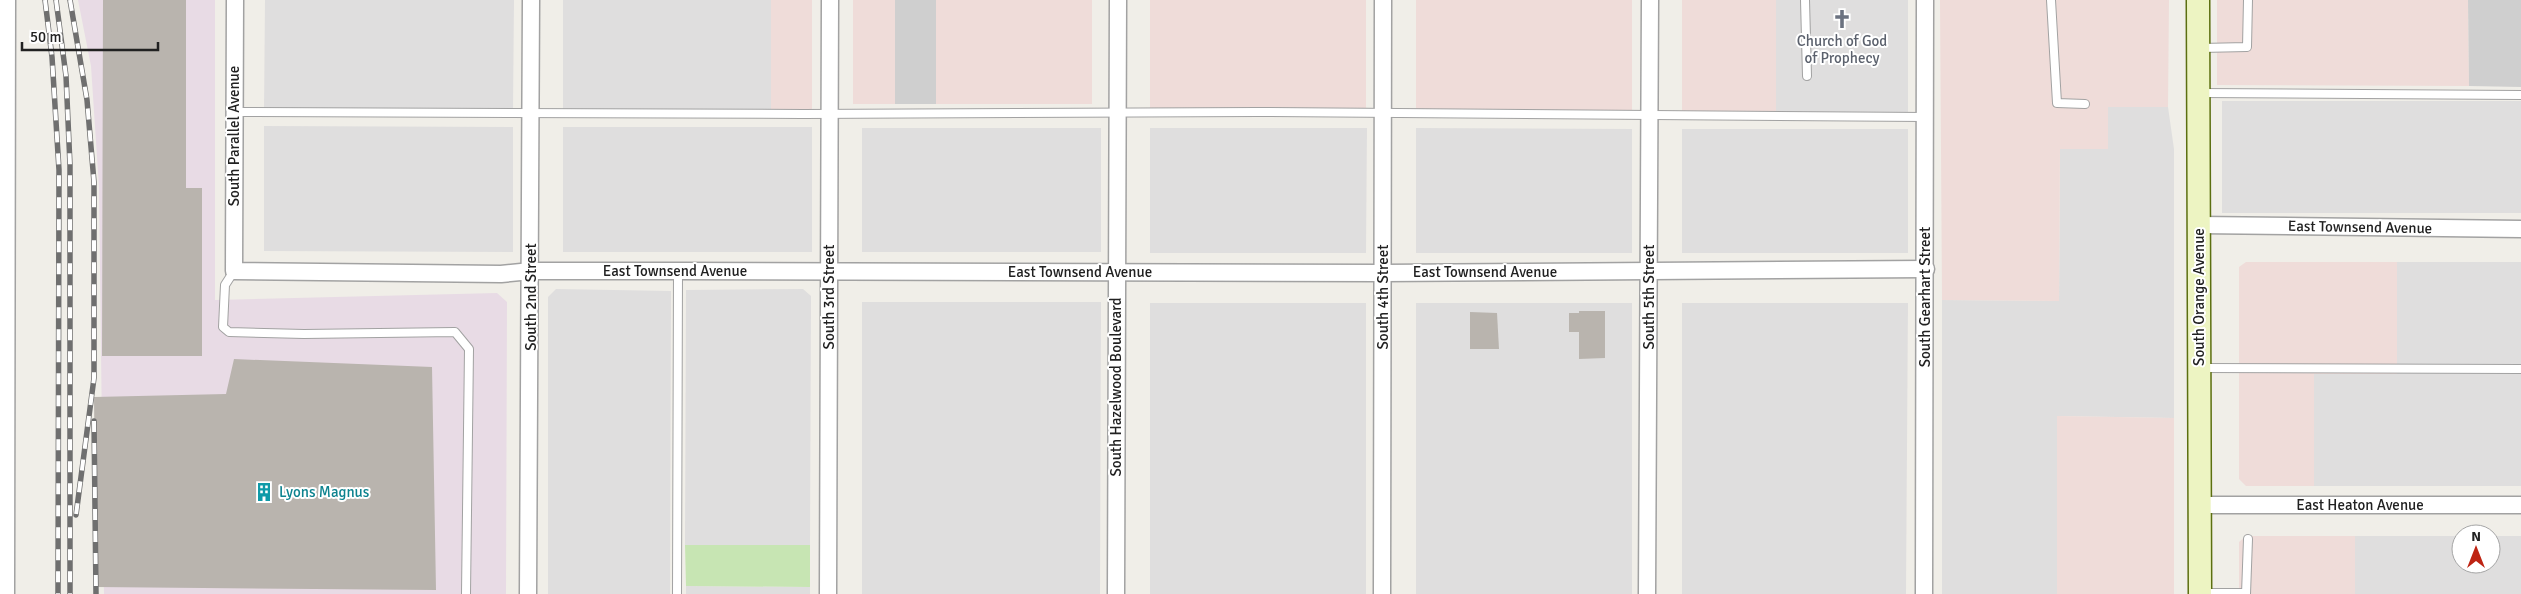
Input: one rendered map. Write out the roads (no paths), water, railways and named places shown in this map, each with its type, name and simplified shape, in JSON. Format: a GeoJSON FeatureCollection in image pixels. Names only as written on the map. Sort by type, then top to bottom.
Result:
{"type":"FeatureCollection","features":[{"type":"Feature","properties":{"kind":"street"},"geometry":{"type":"LineString","coordinates":[[6,594],[7,0]]}},
{"type":"Feature","properties":{"kind":"street","name":"South Parallel Avenue"},"geometry":{"type":"LineString","coordinates":[[234,271],[236,0]]}},
{"type":"Feature","properties":{"kind":"street","name":"South 2nd Street"},"geometry":{"type":"LineString","coordinates":[[528,594],[531,0]]}},
{"type":"Feature","properties":{"kind":"street","name":"South 3rd Street"},"geometry":{"type":"LineString","coordinates":[[828,594],[830,0]]}},
{"type":"Feature","properties":{"kind":"street","name":"South Hazelwood Boulevard"},"geometry":{"type":"LineString","coordinates":[[1116,594],[1118,0]]}},
{"type":"Feature","properties":{"kind":"street","name":"South 4th Street"},"geometry":{"type":"LineString","coordinates":[[1382,594],[1383,0]]}},
{"type":"Feature","properties":{"kind":"street","name":"South 5th Street"},"geometry":{"type":"LineString","coordinates":[[1647,594],[1650,0]]}},
{"type":"Feature","properties":{"kind":"street","name":"South Gearhart Street"},"geometry":{"type":"LineString","coordinates":[[1924,594],[1925,0]]}},
{"type":"Feature","properties":{"kind":"street","name":"South Orange Avenue"},"geometry":{"type":"LineString","coordinates":[[2198,0],[2200,593]]}},
{"type":"Feature","properties":{"kind":"street","name":"East Townsend Avenue"},"geometry":{"type":"LineString","coordinates":[[2199,225],[2521,229]]}},
{"type":"Feature","properties":{"kind":"street","name":"East Townsend Avenue"},"geometry":{"type":"LineString","coordinates":[[234,271],[501,274],[531,271],[1383,273],[1926,269]]}},
{"type":"Feature","properties":{"kind":"street","name":"East Heaton Avenue"},"geometry":{"type":"LineString","coordinates":[[2200,505],[2521,505]]}},
{"type":"Feature","properties":{"kind":"lane"},"geometry":{"type":"LineString","coordinates":[[1804,0],[1807,76]]}},
{"type":"Feature","properties":{"kind":"lane"},"geometry":{"type":"LineString","coordinates":[[2051,0],[2057,103],[2085,104]]}},
{"type":"Feature","properties":{"kind":"lane"},"geometry":{"type":"LineString","coordinates":[[2198,48],[2247,47],[2248,0]]}},
{"type":"Feature","properties":{"kind":"lane"},"geometry":{"type":"LineString","coordinates":[[2198,93],[2521,95]]}},
{"type":"Feature","properties":{"kind":"lane"},"geometry":{"type":"LineString","coordinates":[[234,112],[1258,112],[1926,118]]}},
{"type":"Feature","properties":{"kind":"lane"},"geometry":{"type":"LineString","coordinates":[[234,271],[224,285],[223,327],[229,332],[304,334],[455,332],[469,348],[466,594]]}},
{"type":"Feature","properties":{"kind":"lane"},"geometry":{"type":"LineString","coordinates":[[677,594],[678,271]]}},
{"type":"Feature","properties":{"kind":"lane"},"geometry":{"type":"LineString","coordinates":[[2199,368],[2521,369]]}},
{"type":"Feature","properties":{"kind":"lane"},"geometry":{"type":"LineString","coordinates":[[2200,593],[2246,593],[2248,539]]}},
{"type":"Feature","properties":{"kind":"railway"},"geometry":{"type":"LineString","coordinates":[[45,0],[52,57],[59,170],[58,594]]}},
{"type":"Feature","properties":{"kind":"railway"},"geometry":{"type":"LineString","coordinates":[[56,0],[66,76],[70,165],[70,594]]}},
{"type":"Feature","properties":{"kind":"railway"},"geometry":{"type":"LineString","coordinates":[[70,0],[87,100],[94,182],[94,378],[76,515]]}},
{"type":"Feature","properties":{"kind":"railway"},"geometry":{"type":"LineString","coordinates":[[94,421],[96,594]]}},
{"type":"Feature","properties":{"kind":"place","name":"Church of God of Prophecy"},"geometry":{"type":"Point","coordinates":[1842,19]}},
{"type":"Feature","properties":{"kind":"place","name":"Lyons Magnus"},"geometry":{"type":"Point","coordinates":[264,492]}}]}
